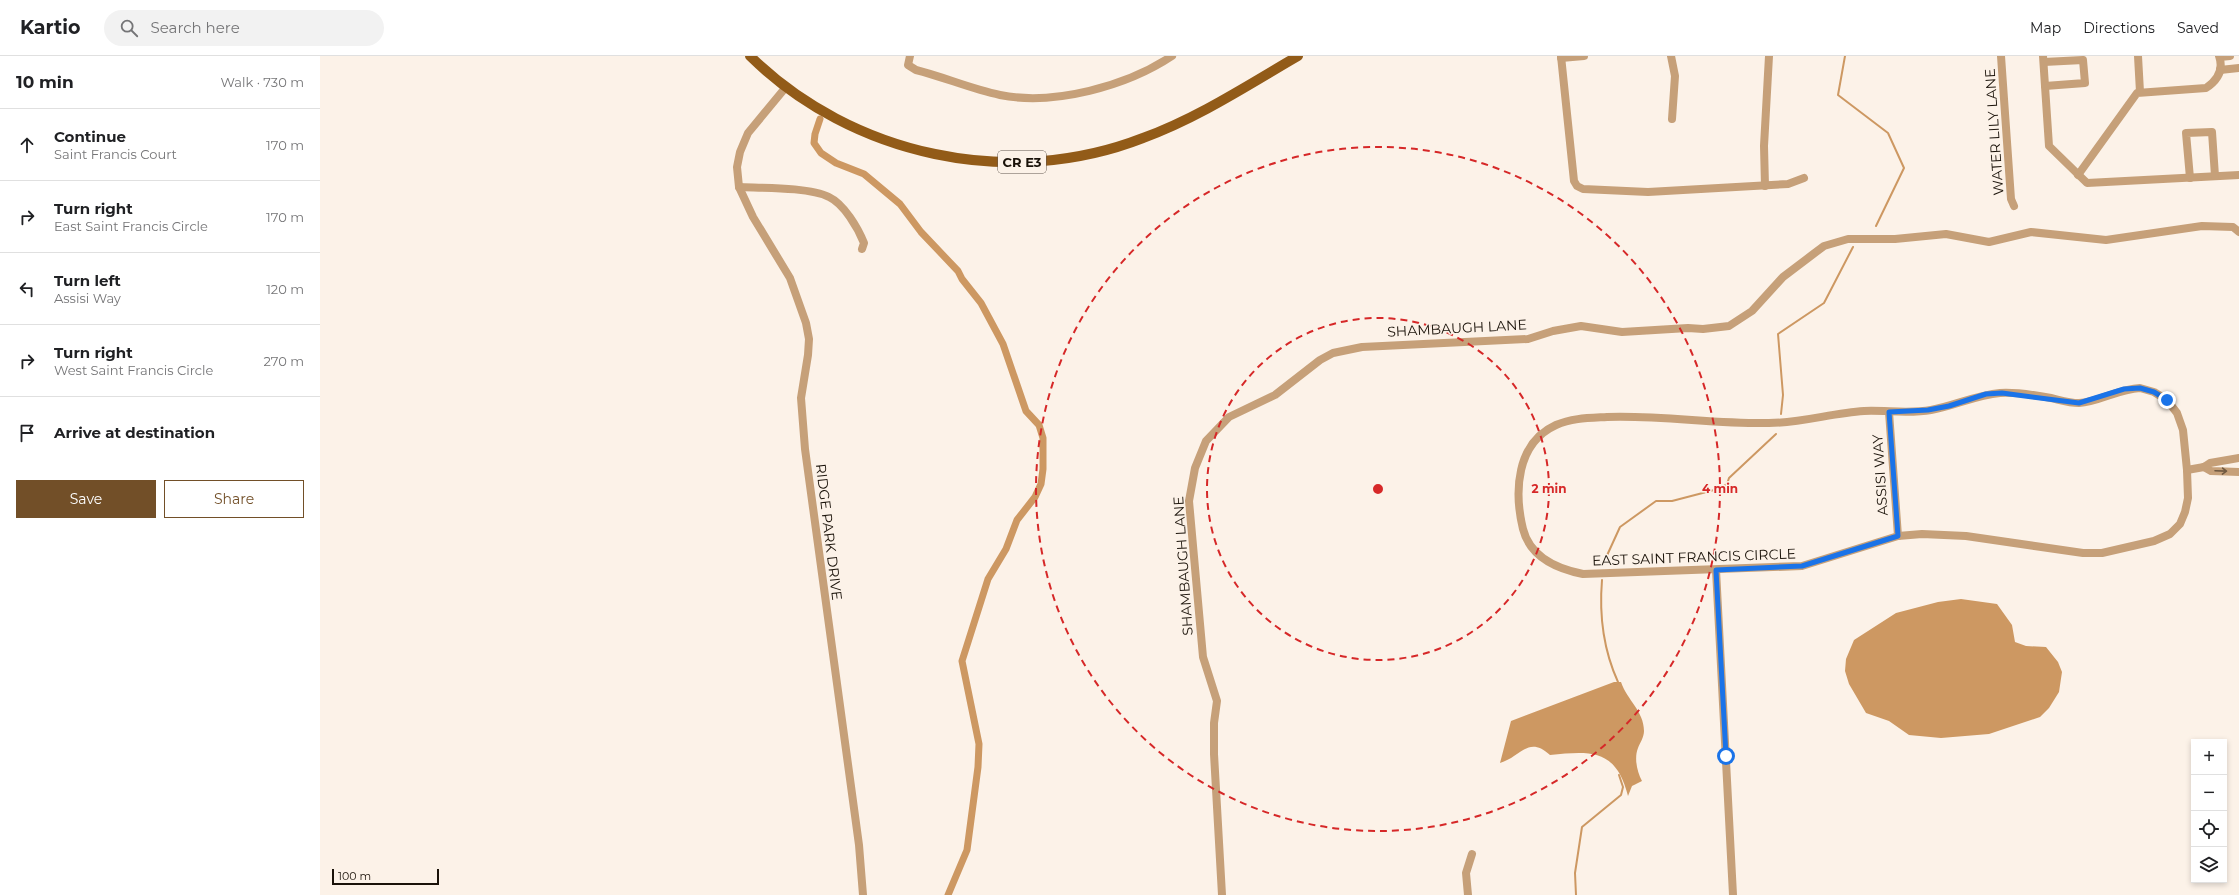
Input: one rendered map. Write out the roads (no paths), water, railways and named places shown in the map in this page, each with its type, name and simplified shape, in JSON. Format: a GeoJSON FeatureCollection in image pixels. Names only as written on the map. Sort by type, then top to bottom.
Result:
{"type":"FeatureCollection","features":[{"type":"Feature","properties":{"kind":"main road","name":"CR E3"},"geometry":{"type":"LineString","coordinates":[[750,56],[786,88],[842,122],[904,147],[947,157],[976,161],[1039,161],[1099,152],[1144,138],[1184,120],[1298,56]]}},
{"type":"Feature","properties":{"kind":"street"},"geometry":{"type":"LineString","coordinates":[[910,56],[908,65],[916,70],[1001,95],[1041,98],[1073,95],[1089,91],[1146,70],[1172,56]]}},
{"type":"Feature","properties":{"kind":"street"},"geometry":{"type":"LineString","coordinates":[[1584,56],[1561,57],[1574,181],[1577,186],[1582,189],[1641,192],[1765,186],[1794,183],[1804,178]]}},
{"type":"Feature","properties":{"kind":"street"},"geometry":{"type":"LineString","coordinates":[[1672,56],[1675,76],[1672,118]]}},
{"type":"Feature","properties":{"kind":"street"},"geometry":{"type":"LineString","coordinates":[[1765,186],[1764,146],[1769,56]]}},
{"type":"Feature","properties":{"kind":"street","name":"WATER LILY LANE"},"geometry":{"type":"LineString","coordinates":[[2001,56],[2011,199],[2014,206]]}},
{"type":"Feature","properties":{"kind":"street"},"geometry":{"type":"LineString","coordinates":[[2138,56],[2140,92]]}},
{"type":"Feature","properties":{"kind":"street"},"geometry":{"type":"LineString","coordinates":[[2078,174],[2137,93],[2206,88],[2214,82],[2220,70],[2220,56],[2230,56]]}},
{"type":"Feature","properties":{"kind":"street"},"geometry":{"type":"LineString","coordinates":[[2045,86],[2085,83],[2084,60],[2044,59],[2045,86],[2049,146],[2087,183],[2239,175]]}},
{"type":"Feature","properties":{"kind":"street"},"geometry":{"type":"LineString","coordinates":[[2220,70],[2239,68]]}},
{"type":"Feature","properties":{"kind":"street","name":"RIDGE PARK DRIVE"},"geometry":{"type":"LineString","coordinates":[[786,88],[754,125],[744,140],[737,167],[739,187],[753,217],[790,278],[806,323],[809,339],[801,398],[805,449],[859,845],[863,895]]}},
{"type":"Feature","properties":{"kind":"street"},"geometry":{"type":"LineString","coordinates":[[2190,178],[2186,133],[2212,132],[2215,176]]}},
{"type":"Feature","properties":{"kind":"street"},"geometry":{"type":"LineString","coordinates":[[739,187],[807,192],[827,196],[836,201],[853,224],[864,243],[862,249]]}},
{"type":"Feature","properties":{"kind":"street","name":"SHAMBAUGH LANE"},"geometry":{"type":"LineString","coordinates":[[1222,895],[1214,754],[1214,723],[1217,700],[1203,657],[1189,501],[1194,474],[1203,447],[1210,437],[1229,417],[1274,395],[1320,360],[1347,349],[1528,339],[1553,331],[1581,326],[1622,332],[1688,328],[1703,329],[1729,326],[1752,311],[1779,280],[1824,246],[1848,239],[1895,240],[1946,234],[1989,242],[2031,232],[2106,240],[2202,226],[2237,227]]}},
{"type":"Feature","properties":{"kind":"street","name":"EAST SAINT FRANCIS CIRCLE"},"geometry":{"type":"LineString","coordinates":[[2140,388],[2154,392],[2167,400],[2177,413],[2182,430],[2187,470],[2188,498],[2185,512],[2180,524],[2170,534],[2154,541],[2118,549],[2083,553],[1966,536],[1922,534],[1898,536],[1802,566],[1583,574],[1567,571],[1547,561],[1534,551],[1523,532],[1518,503],[1518,482],[1522,462],[1530,448],[1556,425],[1577,419],[1630,416],[1769,423],[1864,412],[1928,410],[1949,406],[1986,394],[2002,393],[2079,403],[2124,389],[2140,388]]}},
{"type":"Feature","properties":{"kind":"street","name":"ASSISI WAY"},"geometry":{"type":"LineString","coordinates":[[1889,412],[1898,536]]}},
{"type":"Feature","properties":{"kind":"street"},"geometry":{"type":"LineString","coordinates":[[2187,470],[2204,467],[2210,463],[2237,459],[2237,472],[2211,471],[2204,467]]}},
{"type":"Feature","properties":{"kind":"street"},"geometry":{"type":"LineString","coordinates":[[1716,570],[1733,895]]}},
{"type":"Feature","properties":{"kind":"street"},"geometry":{"type":"LineString","coordinates":[[1468,895],[1466,873],[1472,854]]}},
{"type":"Feature","properties":{"kind":"waterway"},"geometry":{"type":"LineString","coordinates":[[1845,56],[1838,95],[1888,133],[1904,168],[1876,226]]}},
{"type":"Feature","properties":{"kind":"waterway"},"geometry":{"type":"LineString","coordinates":[[820,119],[815,134],[814,143],[821,153],[836,163],[864,174],[900,204],[921,232],[958,271],[962,279],[981,303],[1003,344],[1026,411],[1039,425],[1043,438],[1043,469],[1041,484],[1035,497],[1017,520],[1006,549],[988,579],[962,661],[979,744],[978,767],[967,850],[948,895]]}},
{"type":"Feature","properties":{"kind":"waterway"},"geometry":{"type":"LineString","coordinates":[[1781,414],[1783,395],[1778,334],[1824,303],[1853,247]]}},
{"type":"Feature","properties":{"kind":"waterway"},"geometry":{"type":"LineString","coordinates":[[1604,562],[1620,527],[1656,501],[1672,501],[1718,489],[1727,484],[1729,478],[1776,434]]}},
{"type":"Feature","properties":{"kind":"waterway"},"geometry":{"type":"LineString","coordinates":[[1602,580],[1601,606],[1603,632],[1609,657],[1618,682]]}},
{"type":"Feature","properties":{"kind":"waterway"},"geometry":{"type":"LineString","coordinates":[[1576,895],[1575,873],[1582,827],[1621,795],[1623,787],[1619,775]]}}]}
